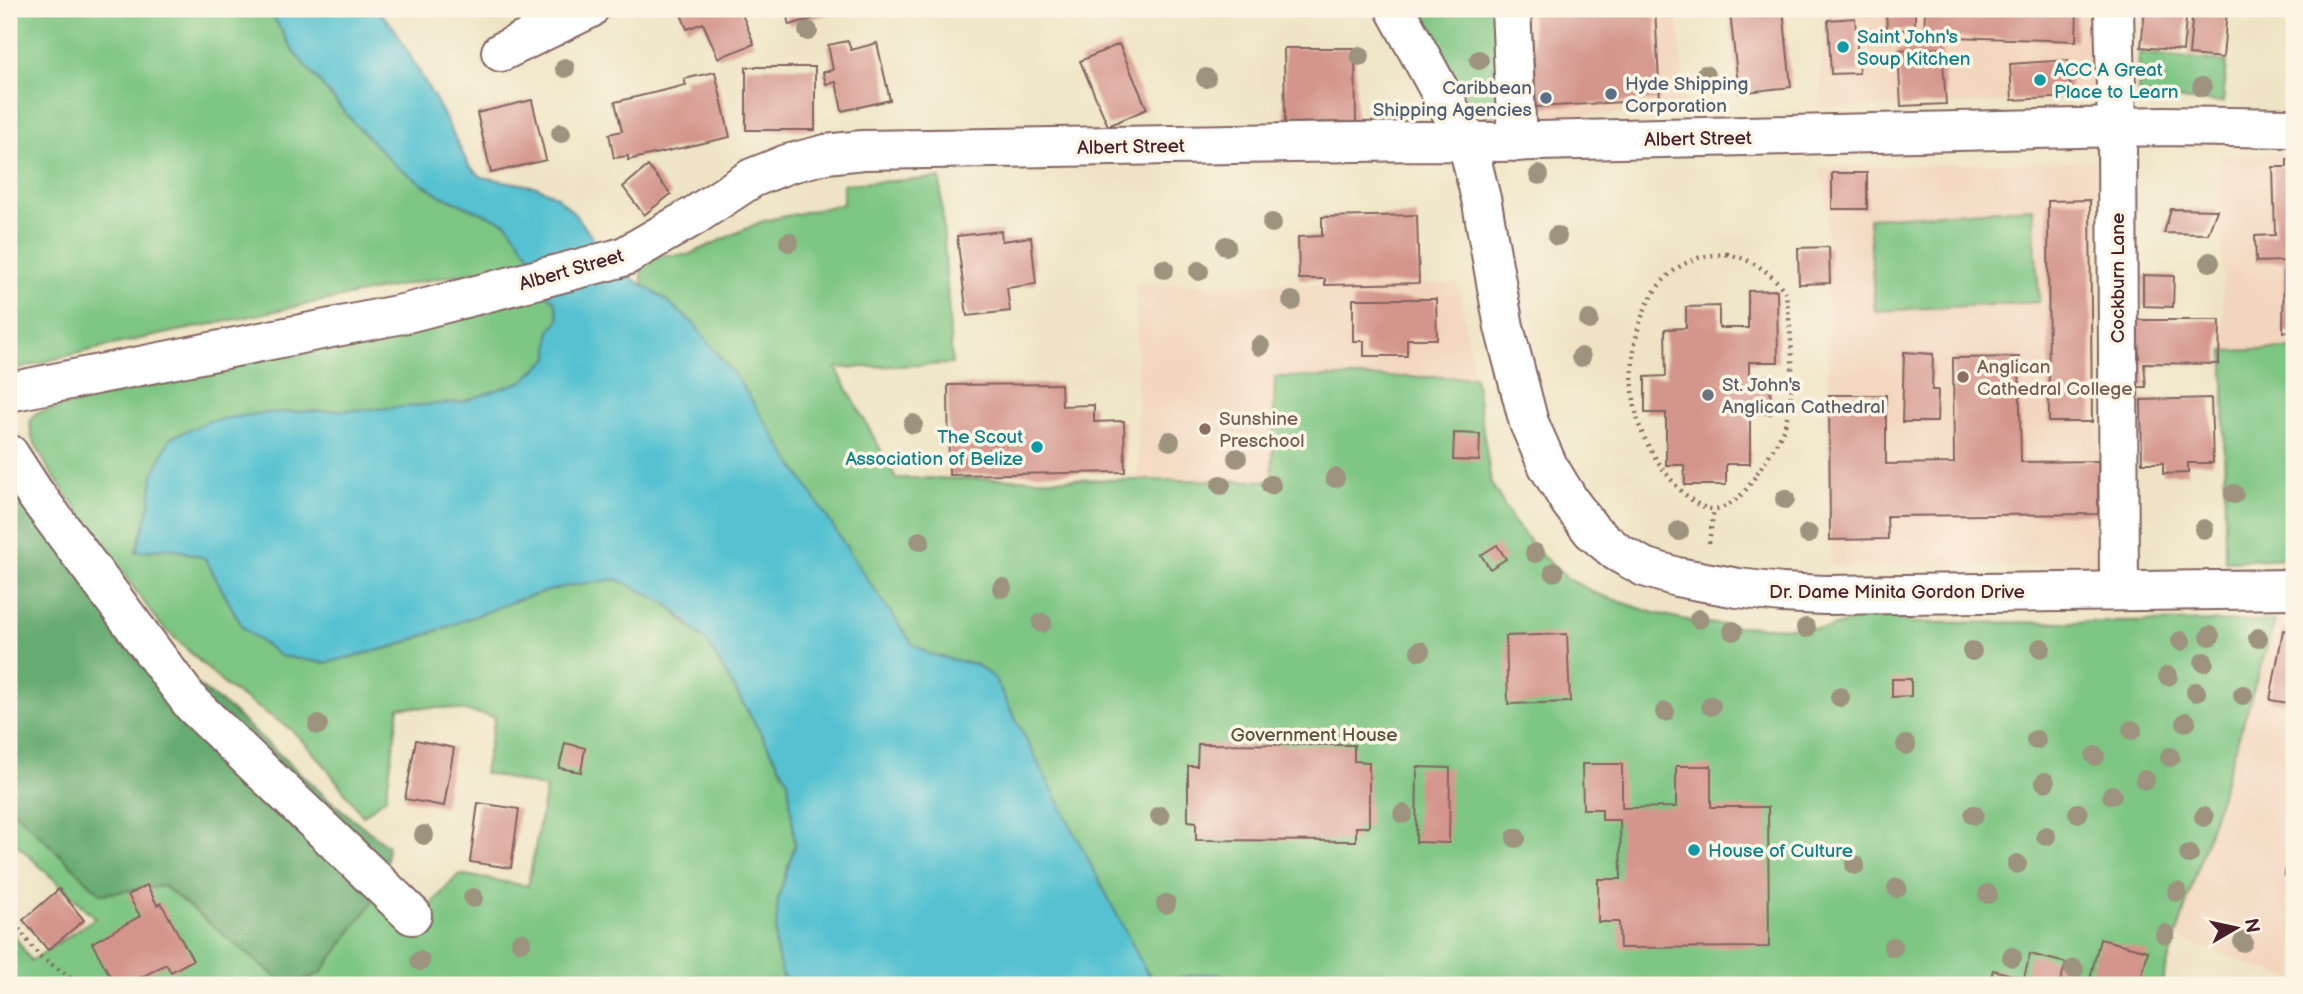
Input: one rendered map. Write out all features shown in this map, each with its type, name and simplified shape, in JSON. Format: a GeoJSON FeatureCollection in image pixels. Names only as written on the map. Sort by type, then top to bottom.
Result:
{"type":"FeatureCollection","features":[{"type":"Feature","properties":{"kind":"street"},"geometry":{"type":"LineString","coordinates":[[501,52],[589,9]]}},
{"type":"Feature","properties":{"kind":"street","name":"Dr. Dame Minita Gordon Drive"},"geometry":{"type":"LineString","coordinates":[[1395,9],[1467,141],[1482,203],[1504,327],[1529,423],[1548,466],[1570,502],[1592,531],[1617,552],[1644,567],[1677,577],[1782,593],[1825,595],[2294,589]]}},
{"type":"Feature","properties":{"kind":"street"},"geometry":{"type":"LineString","coordinates":[[1511,9],[1517,142]]}},
{"type":"Feature","properties":{"kind":"street","name":"Cockburn Lane"},"geometry":{"type":"LineString","coordinates":[[2114,9],[2119,590]]}},
{"type":"Feature","properties":{"kind":"street","name":"Albert Street"},"geometry":{"type":"LineString","coordinates":[[9,392],[407,313],[616,259],[694,216],[752,178],[787,164],[826,154],[863,150],[1517,142],[2117,127],[2294,128]]}},
{"type":"Feature","properties":{"kind":"street"},"geometry":{"type":"LineString","coordinates":[[9,454],[33,491],[192,704],[412,915]]}},
{"type":"Feature","properties":{"kind":"path"},"geometry":{"type":"LineString","coordinates":[[1727,254],[1751,262],[1780,283],[1786,294],[1792,374],[1786,421],[1778,440],[1754,480],[1740,497],[1726,506],[1714,509],[1702,506],[1688,496],[1661,467],[1638,424],[1633,377],[1639,328],[1644,310],[1654,294],[1662,283],[1685,264],[1712,255],[1727,254]]}},
{"type":"Feature","properties":{"kind":"path"},"geometry":{"type":"LineString","coordinates":[[19,929],[40,957],[83,985]]}},
{"type":"Feature","properties":{"kind":"shaded area"},"geometry":{"type":"Polygon","coordinates":[[[1525,9],[1677,9],[1686,111],[1528,118],[1525,9]]]}},
{"type":"Feature","properties":{"kind":"shaded area"},"geometry":{"type":"Polygon","coordinates":[[[1824,9],[2098,9],[2099,99],[1819,108],[1824,9]]]}},
{"type":"Feature","properties":{"kind":"shaded area"},"geometry":{"type":"Polygon","coordinates":[[[2294,153],[2294,349],[2224,351],[2220,155],[2294,153]]]}},
{"type":"Feature","properties":{"kind":"shaded area","name":"Anglican Cathedral College"},"geometry":{"type":"Polygon","coordinates":[[[2096,161],[2099,566],[1831,566],[1826,188],[1819,167],[2096,161]]]}},
{"type":"Feature","properties":{"kind":"shaded area","name":"Sunshine Preschool"},"geometry":{"type":"Polygon","coordinates":[[[1136,284],[1458,284],[1475,377],[1275,377],[1272,481],[1138,480],[1136,284]]]}},
{"type":"Feature","properties":{"kind":"shaded area"},"geometry":{"type":"Polygon","coordinates":[[[2275,621],[2294,622],[2294,980],[2176,938],[2275,621]]]}},
{"type":"Feature","properties":{"kind":"green space"},"geometry":{"type":"Polygon","coordinates":[[[9,9],[269,9],[293,51],[355,124],[441,196],[507,223],[535,262],[386,288],[151,337],[65,356],[9,372],[9,9]]]}},
{"type":"Feature","properties":{"kind":"green space"},"geometry":{"type":"Polygon","coordinates":[[[1421,9],[1497,9],[1499,112],[1487,117],[1475,114],[1421,9]]]}},
{"type":"Feature","properties":{"kind":"green space"},"geometry":{"type":"Polygon","coordinates":[[[2139,53],[2227,62],[2223,102],[2138,97],[2139,53]]]}},
{"type":"Feature","properties":{"kind":"green space","name":"Government House"},"geometry":{"type":"Polygon","coordinates":[[[940,178],[952,364],[836,368],[896,478],[1272,481],[1275,377],[1475,377],[1491,483],[1514,522],[1542,556],[1568,579],[1597,594],[1651,612],[1695,622],[1736,626],[1827,629],[1859,618],[1896,617],[1914,623],[2275,621],[2161,985],[1256,985],[1216,974],[1153,979],[938,700],[644,292],[641,272],[645,264],[654,258],[688,255],[763,221],[843,204],[843,184],[940,178]]]}},
{"type":"Feature","properties":{"kind":"green space"},"geometry":{"type":"Polygon","coordinates":[[[2033,208],[2039,302],[1875,311],[1869,218],[2033,208]]]}},
{"type":"Feature","properties":{"kind":"green space"},"geometry":{"type":"Polygon","coordinates":[[[544,292],[568,303],[557,395],[153,475],[150,506],[136,552],[171,548],[205,558],[243,628],[325,663],[396,646],[443,628],[562,491],[680,618],[708,643],[788,780],[795,845],[778,899],[782,975],[792,985],[292,985],[321,973],[384,886],[424,912],[459,874],[528,886],[546,788],[484,773],[495,717],[449,708],[399,707],[386,797],[363,816],[322,762],[292,730],[227,687],[159,623],[49,470],[32,438],[30,422],[36,413],[544,292]]]}},
{"type":"Feature","properties":{"kind":"green space"},"geometry":{"type":"Polygon","coordinates":[[[2294,349],[2294,558],[2225,561],[2224,351],[2294,349]]]}},
{"type":"Feature","properties":{"kind":"green space"},"geometry":{"type":"Polygon","coordinates":[[[9,470],[171,665],[231,710],[328,799],[388,846],[384,886],[321,973],[286,985],[164,886],[101,894],[9,806],[9,470]]]}},
{"type":"Feature","properties":{"kind":"green space"},"geometry":{"type":"Polygon","coordinates":[[[9,806],[101,894],[164,886],[286,985],[9,985],[9,927],[31,961],[95,918],[9,837],[9,806]]]}},
{"type":"Feature","properties":{"kind":"water"},"geometry":{"type":"Polygon","coordinates":[[[269,9],[377,9],[394,28],[439,106],[469,166],[482,177],[537,187],[556,196],[593,238],[599,258],[662,297],[694,324],[739,381],[863,573],[912,643],[929,654],[977,665],[995,679],[1146,971],[1153,979],[1162,981],[1215,974],[1256,985],[792,985],[782,975],[775,944],[778,899],[795,845],[788,780],[708,643],[667,604],[617,579],[567,586],[520,599],[396,646],[325,663],[280,656],[243,628],[205,558],[171,548],[136,552],[150,506],[153,475],[170,438],[209,421],[263,413],[376,409],[462,402],[523,381],[549,358],[550,331],[559,319],[555,301],[544,292],[535,262],[507,223],[441,196],[396,166],[355,124],[293,51],[269,9]]]}},
{"type":"Feature","properties":{"kind":"building"},"geometry":{"type":"Polygon","coordinates":[[[679,9],[740,9],[754,44],[718,58],[703,23],[687,29],[679,9]]]}},
{"type":"Feature","properties":{"kind":"building"},"geometry":{"type":"Polygon","coordinates":[[[785,9],[832,9],[833,13],[789,25],[785,9]]]}},
{"type":"Feature","properties":{"kind":"building"},"geometry":{"type":"Polygon","coordinates":[[[1655,9],[1660,100],[1536,107],[1531,10],[1655,9]]]}},
{"type":"Feature","properties":{"kind":"building"},"geometry":{"type":"Polygon","coordinates":[[[1783,9],[1791,87],[1739,93],[1730,13],[1783,9]]]}},
{"type":"Feature","properties":{"kind":"building"},"geometry":{"type":"Polygon","coordinates":[[[1886,9],[1915,9],[1915,29],[1887,31],[1886,9]]]}},
{"type":"Feature","properties":{"kind":"building"},"geometry":{"type":"Polygon","coordinates":[[[1925,9],[2077,9],[2076,41],[1924,36],[1925,9]]]}},
{"type":"Feature","properties":{"kind":"building"},"geometry":{"type":"Polygon","coordinates":[[[2145,9],[2187,9],[2183,51],[2141,47],[2145,9]]]}},
{"type":"Feature","properties":{"kind":"building"},"geometry":{"type":"Polygon","coordinates":[[[2193,9],[2227,9],[2223,58],[2189,55],[2193,9]]]}},
{"type":"Feature","properties":{"kind":"building","name":"Saint John's Soup Kitchen"},"geometry":{"type":"Polygon","coordinates":[[[1855,18],[1859,73],[1831,74],[1828,20],[1855,18]]]}},
{"type":"Feature","properties":{"kind":"building"},"geometry":{"type":"Polygon","coordinates":[[[848,41],[851,50],[877,43],[890,100],[842,111],[836,82],[826,84],[823,72],[833,70],[828,45],[848,41]]]}},
{"type":"Feature","properties":{"kind":"building"},"geometry":{"type":"Polygon","coordinates":[[[1119,44],[1147,109],[1108,126],[1080,61],[1119,44]]]}},
{"type":"Feature","properties":{"kind":"building"},"geometry":{"type":"Polygon","coordinates":[[[1284,48],[1355,48],[1356,122],[1285,123],[1284,48]]]}},
{"type":"Feature","properties":{"kind":"building"},"geometry":{"type":"Polygon","coordinates":[[[1942,48],[1946,104],[1901,106],[1898,50],[1942,48]]]}},
{"type":"Feature","properties":{"kind":"building","name":"ACC A Great Place to Learn"},"geometry":{"type":"Polygon","coordinates":[[[2068,60],[2071,97],[2012,100],[2010,64],[2068,60]]]}},
{"type":"Feature","properties":{"kind":"building"},"geometry":{"type":"Polygon","coordinates":[[[746,67],[815,67],[815,130],[746,130],[746,67]]]}},
{"type":"Feature","properties":{"kind":"building"},"geometry":{"type":"Polygon","coordinates":[[[715,72],[730,137],[628,160],[628,156],[614,158],[609,134],[622,131],[615,102],[686,85],[684,79],[715,72]]]}},
{"type":"Feature","properties":{"kind":"building"},"geometry":{"type":"Polygon","coordinates":[[[532,100],[546,160],[491,173],[477,113],[532,100]]]}},
{"type":"Feature","properties":{"kind":"building"},"geometry":{"type":"Polygon","coordinates":[[[2287,159],[2294,160],[2294,331],[2283,332],[2284,261],[2256,262],[2255,236],[2275,235],[2273,167],[2287,167],[2287,159]]]}},
{"type":"Feature","properties":{"kind":"building"},"geometry":{"type":"Polygon","coordinates":[[[648,166],[671,194],[644,215],[623,187],[648,166]]]}},
{"type":"Feature","properties":{"kind":"building"},"geometry":{"type":"Polygon","coordinates":[[[1832,173],[1867,173],[1867,209],[1832,209],[1832,173]]]}},
{"type":"Feature","properties":{"kind":"building"},"geometry":{"type":"Polygon","coordinates":[[[2090,200],[2092,422],[2049,422],[2048,201],[2090,200]]]}},
{"type":"Feature","properties":{"kind":"building"},"geometry":{"type":"Polygon","coordinates":[[[2171,209],[2217,210],[2208,234],[2164,233],[2171,209]]]}},
{"type":"Feature","properties":{"kind":"building"},"geometry":{"type":"Polygon","coordinates":[[[1417,215],[1419,283],[1325,285],[1325,279],[1299,279],[1298,237],[1322,236],[1322,217],[1417,215]]]}},
{"type":"Feature","properties":{"kind":"building"},"geometry":{"type":"Polygon","coordinates":[[[1001,231],[1002,241],[1031,237],[1036,284],[1007,288],[1010,311],[967,316],[957,236],[1001,231]]]}},
{"type":"Feature","properties":{"kind":"building"},"geometry":{"type":"Polygon","coordinates":[[[1829,247],[1830,283],[1799,284],[1798,248],[1829,247]]]}},
{"type":"Feature","properties":{"kind":"building"},"geometry":{"type":"Polygon","coordinates":[[[2143,275],[2174,276],[2173,307],[2143,306],[2143,275]]]}},
{"type":"Feature","properties":{"kind":"building","name":"St. John's Anglican Cathedral"},"geometry":{"type":"Polygon","coordinates":[[[1777,290],[1778,362],[1749,362],[1749,376],[1770,376],[1771,414],[1750,413],[1750,464],[1726,464],[1726,485],[1685,485],[1684,465],[1666,465],[1666,413],[1645,413],[1645,377],[1666,376],[1665,329],[1686,328],[1686,307],[1719,306],[1719,328],[1748,328],[1748,291],[1777,290]]]}},
{"type":"Feature","properties":{"kind":"building"},"geometry":{"type":"Polygon","coordinates":[[[1353,299],[1436,299],[1437,339],[1407,339],[1407,356],[1364,356],[1364,341],[1353,341],[1353,299]]]}},
{"type":"Feature","properties":{"kind":"building"},"geometry":{"type":"Polygon","coordinates":[[[2137,320],[2220,320],[2219,364],[2144,363],[2146,387],[2135,387],[2133,358],[2139,358],[2137,320]]]}},
{"type":"Feature","properties":{"kind":"building"},"geometry":{"type":"Polygon","coordinates":[[[1904,352],[1933,354],[1932,390],[1938,390],[1937,422],[1902,422],[1904,352]]]}},
{"type":"Feature","properties":{"kind":"building"},"geometry":{"type":"Polygon","coordinates":[[[2019,357],[2021,462],[2098,461],[2098,514],[1887,516],[1888,539],[1830,540],[1829,395],[1886,395],[1886,464],[1954,463],[1953,358],[2019,357]]]}},
{"type":"Feature","properties":{"kind":"building","name":"The Scout Association of Belize"},"geometry":{"type":"Polygon","coordinates":[[[1061,384],[1062,406],[1094,405],[1094,422],[1124,421],[1125,472],[949,475],[948,385],[1061,384]]]}},
{"type":"Feature","properties":{"kind":"building"},"geometry":{"type":"Polygon","coordinates":[[[2211,398],[2213,463],[2188,463],[2188,473],[2163,474],[2163,463],[2142,463],[2141,400],[2211,398]]]}},
{"type":"Feature","properties":{"kind":"building"},"geometry":{"type":"Polygon","coordinates":[[[1454,433],[1480,434],[1479,461],[1453,460],[1454,433]]]}},
{"type":"Feature","properties":{"kind":"building"},"geometry":{"type":"Polygon","coordinates":[[[1497,545],[1506,559],[1490,569],[1481,555],[1497,545]]]}},
{"type":"Feature","properties":{"kind":"building"},"geometry":{"type":"Polygon","coordinates":[[[2283,630],[2294,632],[2294,704],[2270,700],[2283,630]]]}},
{"type":"Feature","properties":{"kind":"building"},"geometry":{"type":"Polygon","coordinates":[[[1567,634],[1570,702],[1508,704],[1506,636],[1567,634]]]}},
{"type":"Feature","properties":{"kind":"building"},"geometry":{"type":"Polygon","coordinates":[[[1892,679],[1911,679],[1911,696],[1892,697],[1892,679]]]}},
{"type":"Feature","properties":{"kind":"building"},"geometry":{"type":"Polygon","coordinates":[[[416,740],[454,748],[444,806],[405,799],[416,740]]]}},
{"type":"Feature","properties":{"kind":"building"},"geometry":{"type":"Polygon","coordinates":[[[565,743],[585,748],[581,772],[559,768],[565,743]]]}},
{"type":"Feature","properties":{"kind":"building"},"geometry":{"type":"Polygon","coordinates":[[[1198,744],[1354,745],[1354,761],[1369,762],[1369,827],[1356,827],[1356,841],[1196,840],[1196,822],[1188,821],[1188,766],[1197,766],[1198,744]]]}},
{"type":"Feature","properties":{"kind":"building","name":"House of Culture"},"geometry":{"type":"Polygon","coordinates":[[[1582,764],[1622,764],[1622,808],[1676,807],[1676,766],[1711,766],[1711,807],[1768,807],[1769,947],[1620,948],[1619,922],[1598,922],[1598,879],[1621,879],[1620,820],[1602,820],[1602,809],[1583,809],[1582,764]]]}},
{"type":"Feature","properties":{"kind":"building"},"geometry":{"type":"Polygon","coordinates":[[[1417,767],[1450,768],[1449,843],[1416,842],[1417,767]]]}},
{"type":"Feature","properties":{"kind":"building"},"geometry":{"type":"Polygon","coordinates":[[[478,803],[519,809],[511,868],[470,862],[478,803]]]}},
{"type":"Feature","properties":{"kind":"building"},"geometry":{"type":"Polygon","coordinates":[[[2294,843],[2294,879],[2284,876],[2294,843]]]}},
{"type":"Feature","properties":{"kind":"building"},"geometry":{"type":"Polygon","coordinates":[[[147,885],[157,905],[161,903],[193,960],[171,972],[166,964],[127,985],[115,985],[92,943],[140,916],[128,895],[147,885]]]}},
{"type":"Feature","properties":{"kind":"building"},"geometry":{"type":"Polygon","coordinates":[[[59,889],[84,920],[48,950],[23,920],[59,889]]]}},
{"type":"Feature","properties":{"kind":"building"},"geometry":{"type":"Polygon","coordinates":[[[2100,939],[2148,951],[2140,985],[2115,985],[2090,979],[2100,939]]]}},
{"type":"Feature","properties":{"kind":"building"},"geometry":{"type":"Polygon","coordinates":[[[2030,954],[2066,963],[2059,985],[1989,985],[1993,970],[2024,978],[2030,954]]]}},
{"type":"Feature","properties":{"kind":"place","name":"Saint John's Soup Kitchen"},"geometry":{"type":"Point","coordinates":[1843,47]}},
{"type":"Feature","properties":{"kind":"place","name":"ACC A Great Place to Learn"},"geometry":{"type":"Point","coordinates":[2040,80]}},
{"type":"Feature","properties":{"kind":"place","name":"Hyde Shipping Corporation"},"geometry":{"type":"Point","coordinates":[1611,94]}},
{"type":"Feature","properties":{"kind":"place","name":"Caribbean Shipping Agencies"},"geometry":{"type":"Point","coordinates":[1546,98]}},
{"type":"Feature","properties":{"kind":"place","name":"Anglican Cathedral College"},"geometry":{"type":"Point","coordinates":[1963,377]}},
{"type":"Feature","properties":{"kind":"place","name":"St. John's Anglican Cathedral"},"geometry":{"type":"Point","coordinates":[1708,395]}},
{"type":"Feature","properties":{"kind":"place","name":"Sunshine Preschool"},"geometry":{"type":"Point","coordinates":[1205,429]}},
{"type":"Feature","properties":{"kind":"place","name":"The Scout Association of Belize"},"geometry":{"type":"Point","coordinates":[1037,447]}},
{"type":"Feature","properties":{"kind":"place","name":"House of Culture"},"geometry":{"type":"Point","coordinates":[1694,850]}}]}
